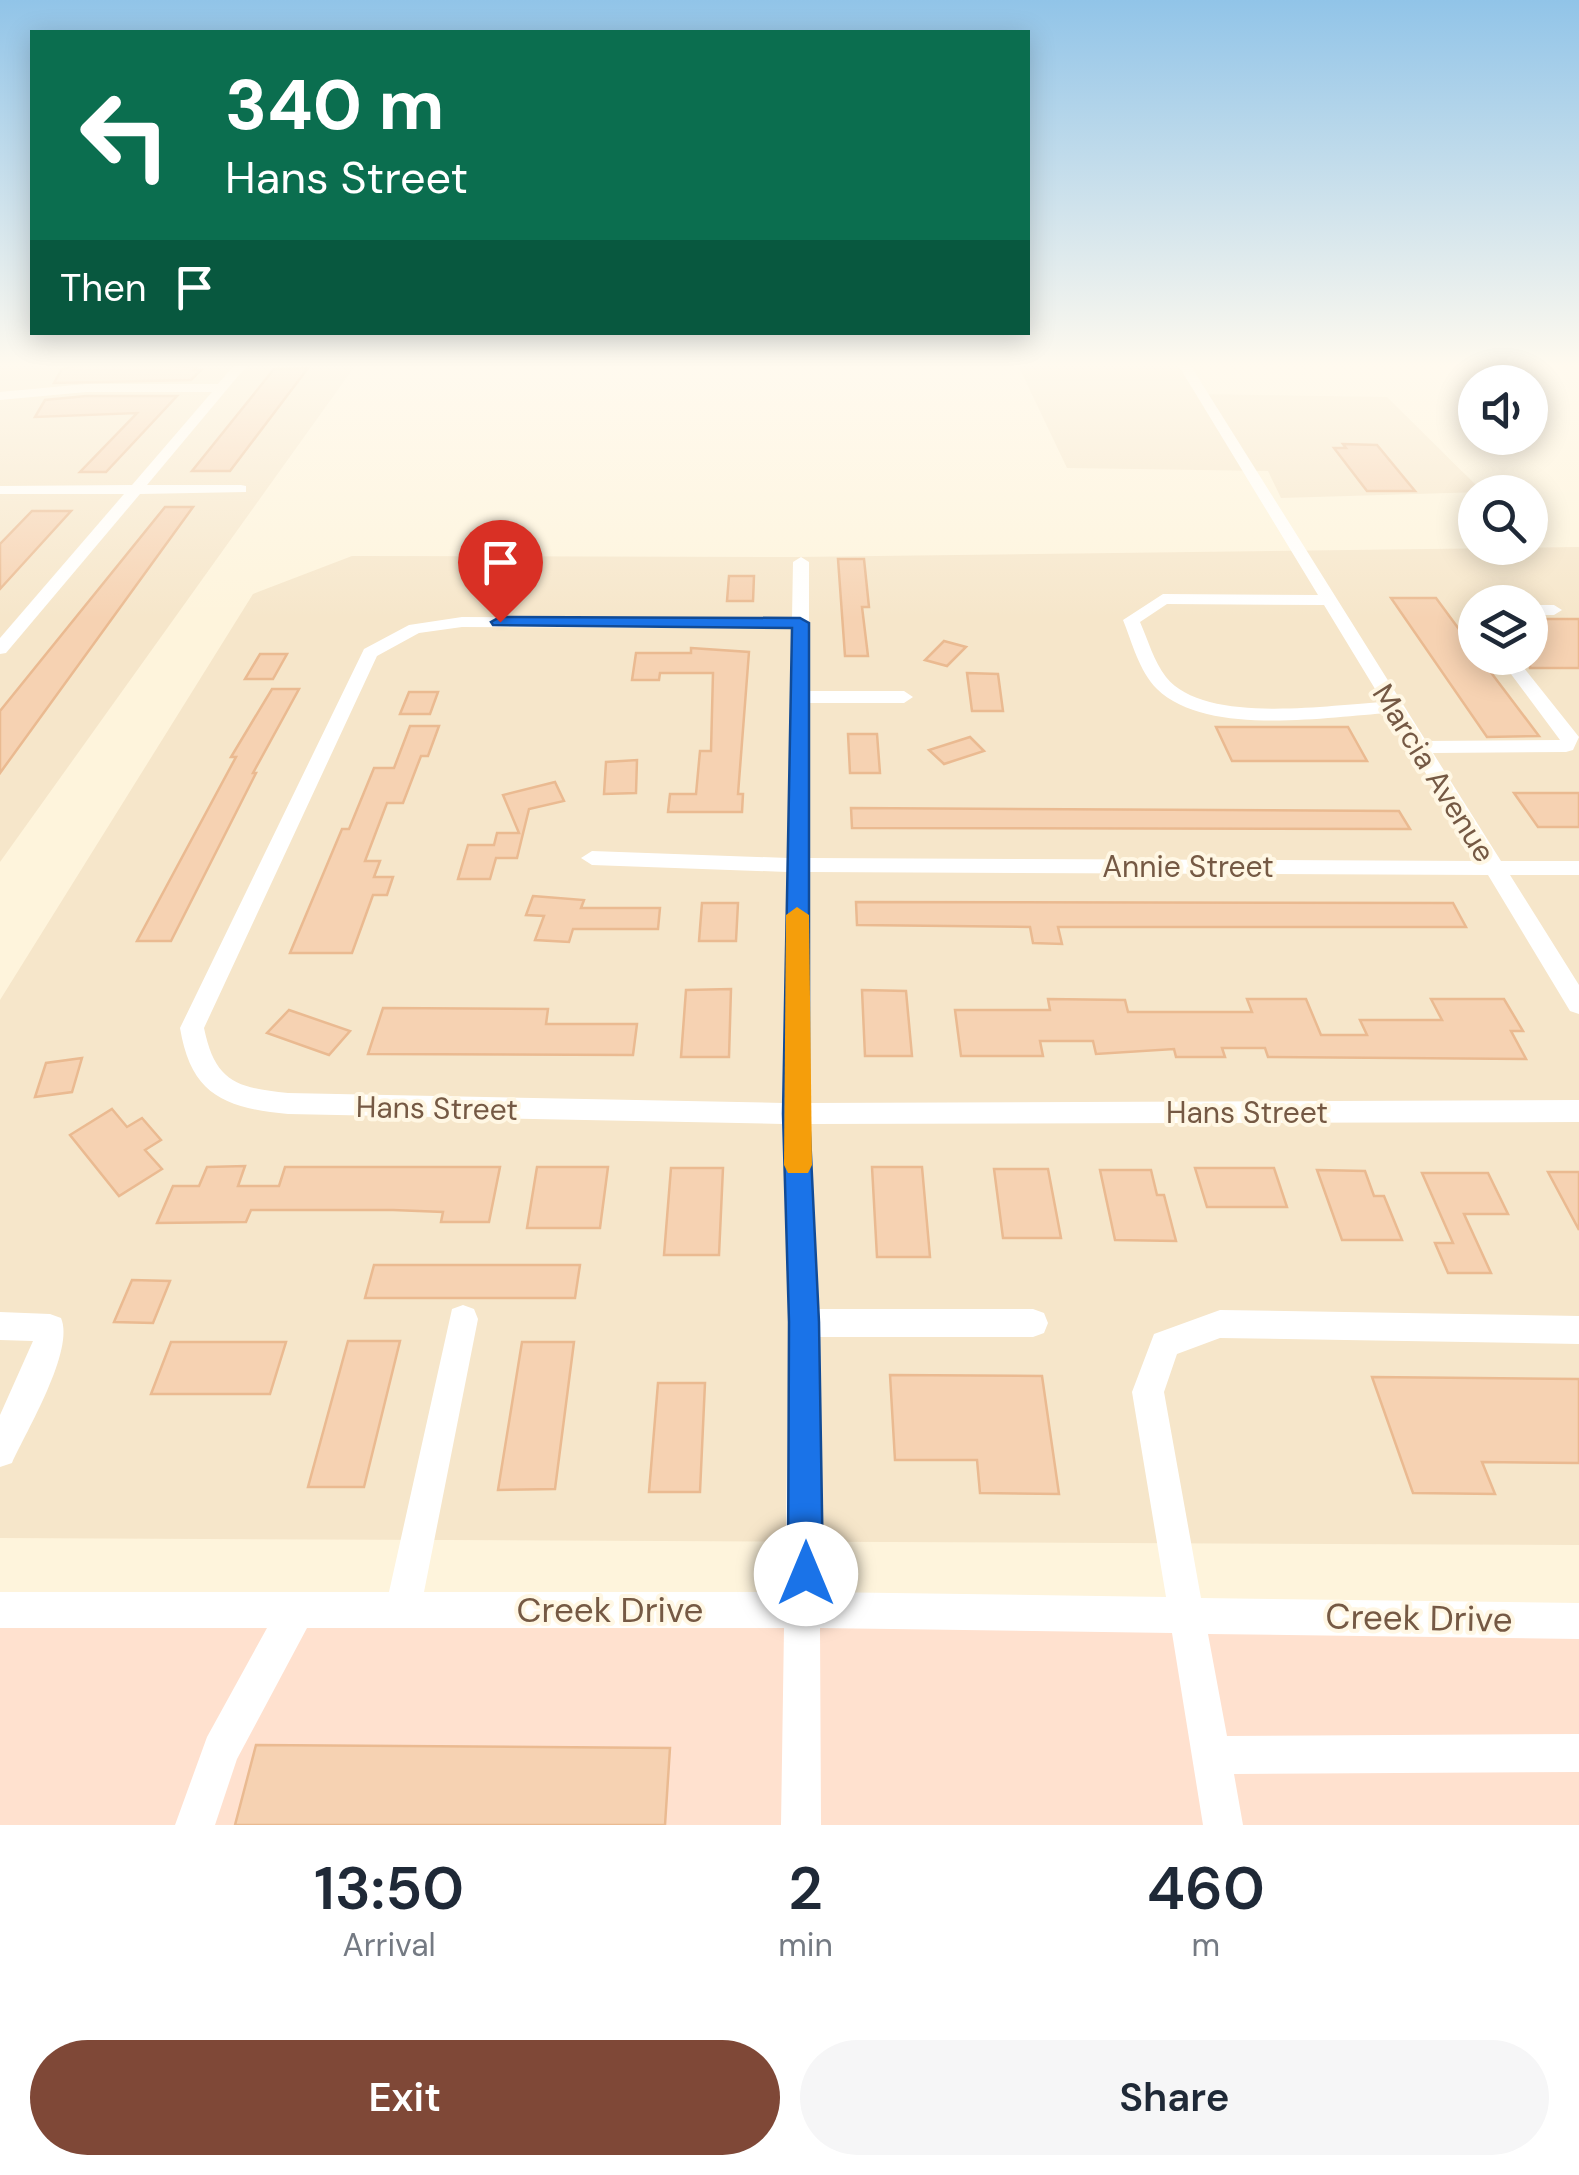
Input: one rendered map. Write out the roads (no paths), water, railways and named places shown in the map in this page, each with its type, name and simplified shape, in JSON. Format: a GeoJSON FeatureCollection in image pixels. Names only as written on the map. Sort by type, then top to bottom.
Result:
{"type":"FeatureCollection","features":[{"type":"Feature","properties":{"kind":"street"},"geometry":{"type":"LineString","coordinates":[[0,649],[173,448]]}},
{"type":"Feature","properties":{"kind":"street","name":"Marcia Avenue"},"geometry":{"type":"LineString","coordinates":[[1237,448],[1579,1005]]}},
{"type":"Feature","properties":{"kind":"street"},"geometry":{"type":"LineString","coordinates":[[0,490],[241,488]]}},
{"type":"Feature","properties":{"kind":"street"},"geometry":{"type":"LineString","coordinates":[[801,562],[796,1114],[804,1322],[806,1610],[801,1825]]}},
{"type":"Feature","properties":{"kind":"street"},"geometry":{"type":"LineString","coordinates":[[1330,600],[1163,599],[1131,620],[1162,684],[1187,703],[1227,712],[1393,707]]}},
{"type":"Feature","properties":{"kind":"street"},"geometry":{"type":"LineString","coordinates":[[1548,610],[1554,610]]}},
{"type":"Feature","properties":{"kind":"street","name":"Hans Street"},"geometry":{"type":"LineString","coordinates":[[800,623],[462,622],[416,629],[370,652],[192,1028],[194,1050],[203,1072],[223,1089],[250,1101],[796,1114],[1579,1111]]}},
{"type":"Feature","properties":{"kind":"street"},"geometry":{"type":"LineString","coordinates":[[1418,747],[1566,746],[1571,739],[1520,675]]}},
{"type":"Feature","properties":{"kind":"street"},"geometry":{"type":"LineString","coordinates":[[799,697],[904,697]]}},
{"type":"Feature","properties":{"kind":"street","name":"Annie Street"},"geometry":{"type":"LineString","coordinates":[[592,858],[798,865],[1579,868]]}},
{"type":"Feature","properties":{"kind":"street"},"geometry":{"type":"LineString","coordinates":[[403,1610],[463,1319]]}},
{"type":"Feature","properties":{"kind":"street"},"geometry":{"type":"LineString","coordinates":[[804,1322],[1033,1322]]}},
{"type":"Feature","properties":{"kind":"street"},"geometry":{"type":"LineString","coordinates":[[1223,1825],[1148,1392],[1165,1344],[1220,1324],[1579,1330]]}},
{"type":"Feature","properties":{"kind":"street"},"geometry":{"type":"LineString","coordinates":[[0,1326],[50,1328],[48,1349],[0,1452]]}},
{"type":"Feature","properties":{"kind":"street","name":"Creek Drive"},"geometry":{"type":"LineString","coordinates":[[0,1610],[806,1610],[1579,1620]]}},
{"type":"Feature","properties":{"kind":"street"},"geometry":{"type":"LineString","coordinates":[[195,1825],[221,1751],[297,1610]]}},
{"type":"Feature","properties":{"kind":"street"},"geometry":{"type":"LineString","coordinates":[[1212,1755],[1579,1753]]}}]}
